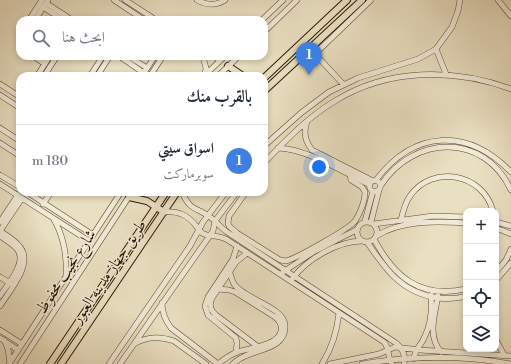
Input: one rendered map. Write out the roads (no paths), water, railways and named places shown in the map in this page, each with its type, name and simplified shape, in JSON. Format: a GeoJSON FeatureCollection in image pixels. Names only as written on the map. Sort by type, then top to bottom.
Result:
{"type":"FeatureCollection","features":[{"type":"Feature","properties":{"kind":"main road"},"geometry":{"type":"LineString","coordinates":[[268,74],[347,0]]}},
{"type":"Feature","properties":{"kind":"main road"},"geometry":{"type":"LineString","coordinates":[[268,87],[362,0]]}},
{"type":"Feature","properties":{"kind":"main road"},"geometry":{"type":"LineString","coordinates":[[228,66],[237,72]]}},
{"type":"Feature","properties":{"kind":"main road"},"geometry":{"type":"LineString","coordinates":[[268,79],[273,83]]}},
{"type":"Feature","properties":{"kind":"main road"},"geometry":{"type":"LineString","coordinates":[[135,196],[157,206],[164,212]]}},
{"type":"Feature","properties":{"kind":"main road","name":"طريق جهاز مدينه العبور"},"geometry":{"type":"LineString","coordinates":[[50,364],[163,196]]}},
{"type":"Feature","properties":{"kind":"main road","name":"طريق جهاز مدينه العبور"},"geometry":{"type":"LineString","coordinates":[[60,364],[174,196]]}},
{"type":"Feature","properties":{"kind":"main road"},"geometry":{"type":"LineString","coordinates":[[70,333],[78,338]]}},
{"type":"Feature","properties":{"kind":"street"},"geometry":{"type":"LineString","coordinates":[[114,0],[142,16]]}},
{"type":"Feature","properties":{"kind":"street"},"geometry":{"type":"LineString","coordinates":[[125,0],[144,16]]}},
{"type":"Feature","properties":{"kind":"street"},"geometry":{"type":"LineString","coordinates":[[197,0],[210,4],[220,3],[225,0]]}},
{"type":"Feature","properties":{"kind":"street"},"geometry":{"type":"LineString","coordinates":[[266,16],[283,0]]}},
{"type":"Feature","properties":{"kind":"street"},"geometry":{"type":"LineString","coordinates":[[268,28],[297,0]]}},
{"type":"Feature","properties":{"kind":"street"},"geometry":{"type":"LineString","coordinates":[[343,84],[317,56],[316,52],[371,0]]}},
{"type":"Feature","properties":{"kind":"street"},"geometry":{"type":"LineString","coordinates":[[268,142],[320,98],[343,84],[374,72],[418,60],[436,49],[452,27],[458,11],[460,0]]}},
{"type":"Feature","properties":{"kind":"street"},"geometry":{"type":"LineString","coordinates":[[500,0],[511,16]]}},
{"type":"Feature","properties":{"kind":"street"},"geometry":{"type":"LineString","coordinates":[[34,16],[45,3]]}},
{"type":"Feature","properties":{"kind":"street"},"geometry":{"type":"LineString","coordinates":[[37,16],[45,3]]}},
{"type":"Feature","properties":{"kind":"street"},"geometry":{"type":"LineString","coordinates":[[45,3],[59,16]]}},
{"type":"Feature","properties":{"kind":"street"},"geometry":{"type":"LineString","coordinates":[[45,3],[66,16]]}},
{"type":"Feature","properties":{"kind":"street"},"geometry":{"type":"LineString","coordinates":[[436,49],[446,74]]}},
{"type":"Feature","properties":{"kind":"street"},"geometry":{"type":"LineString","coordinates":[[40,72],[48,60]]}},
{"type":"Feature","properties":{"kind":"street"},"geometry":{"type":"LineString","coordinates":[[47,72],[54,60]]}},
{"type":"Feature","properties":{"kind":"street"},"geometry":{"type":"LineString","coordinates":[[93,72],[100,60]]}},
{"type":"Feature","properties":{"kind":"street"},"geometry":{"type":"LineString","coordinates":[[100,72],[107,60]]}},
{"type":"Feature","properties":{"kind":"street"},"geometry":{"type":"LineString","coordinates":[[126,60],[145,72]]}},
{"type":"Feature","properties":{"kind":"street"},"geometry":{"type":"LineString","coordinates":[[132,60],[145,72]]}},
{"type":"Feature","properties":{"kind":"street"},"geometry":{"type":"LineString","coordinates":[[145,72],[152,60]]}},
{"type":"Feature","properties":{"kind":"street"},"geometry":{"type":"LineString","coordinates":[[153,72],[160,60]]}},
{"type":"Feature","properties":{"kind":"street"},"geometry":{"type":"LineString","coordinates":[[203,60],[206,68],[205,72]]}},
{"type":"Feature","properties":{"kind":"street"},"geometry":{"type":"LineString","coordinates":[[206,60],[215,66]]}},
{"type":"Feature","properties":{"kind":"street"},"geometry":{"type":"LineString","coordinates":[[208,72],[220,60]]}},
{"type":"Feature","properties":{"kind":"street"},"geometry":{"type":"LineString","coordinates":[[222,72],[235,60]]}},
{"type":"Feature","properties":{"kind":"street"},"geometry":{"type":"LineString","coordinates":[[268,159],[307,121],[326,106],[369,85],[392,78],[416,75],[446,74],[475,78],[511,89]]}},
{"type":"Feature","properties":{"kind":"street"},"geometry":{"type":"LineString","coordinates":[[0,84],[16,94]]}},
{"type":"Feature","properties":{"kind":"street"},"geometry":{"type":"LineString","coordinates":[[329,92],[331,97],[336,100]]}},
{"type":"Feature","properties":{"kind":"street"},"geometry":{"type":"LineString","coordinates":[[0,95],[16,105]]}},
{"type":"Feature","properties":{"kind":"street"},"geometry":{"type":"LineString","coordinates":[[320,98],[326,102],[326,106]]}},
{"type":"Feature","properties":{"kind":"street"},"geometry":{"type":"LineString","coordinates":[[307,121],[305,126],[305,136],[306,141],[312,150],[373,182]]}},
{"type":"Feature","properties":{"kind":"street"},"geometry":{"type":"LineString","coordinates":[[0,128],[16,138]]}},
{"type":"Feature","properties":{"kind":"street"},"geometry":{"type":"LineString","coordinates":[[378,189],[371,189],[373,182],[388,166],[403,154],[420,145],[441,141],[456,141],[473,145],[488,153],[511,171]]}},
{"type":"Feature","properties":{"kind":"street"},"geometry":{"type":"LineString","coordinates":[[0,143],[16,153]]}},
{"type":"Feature","properties":{"kind":"street"},"geometry":{"type":"LineString","coordinates":[[378,189],[392,171],[406,159],[420,151],[442,147],[464,149],[478,154],[503,174],[509,182],[511,190]]}},
{"type":"Feature","properties":{"kind":"street"},"geometry":{"type":"LineString","coordinates":[[278,148],[290,149],[307,154],[350,175],[373,182],[379,182],[370,223]]}},
{"type":"Feature","properties":{"kind":"street"},"geometry":{"type":"LineString","coordinates":[[503,174],[511,171]]}},
{"type":"Feature","properties":{"kind":"street"},"geometry":{"type":"LineString","coordinates":[[0,174],[16,185]]}},
{"type":"Feature","properties":{"kind":"street"},"geometry":{"type":"LineString","coordinates":[[243,196],[229,216],[228,219],[230,226],[237,233],[280,260],[286,261],[342,231],[354,222],[358,215],[365,192],[362,187],[351,180],[350,175]]}},
{"type":"Feature","properties":{"kind":"street"},"geometry":{"type":"LineString","coordinates":[[401,220],[407,202],[415,190],[432,179],[445,176],[465,179],[477,185],[486,195],[492,208]]}},
{"type":"Feature","properties":{"kind":"street"},"geometry":{"type":"LineString","coordinates":[[8,180],[2,185],[16,194]]}},
{"type":"Feature","properties":{"kind":"street"},"geometry":{"type":"LineString","coordinates":[[20,196],[89,241]]}},
{"type":"Feature","properties":{"kind":"street"},"geometry":{"type":"LineString","coordinates":[[0,222],[20,196]]}},
{"type":"Feature","properties":{"kind":"street"},"geometry":{"type":"LineString","coordinates":[[0,296],[24,268],[24,251],[0,231],[20,196]]}},
{"type":"Feature","properties":{"kind":"street"},"geometry":{"type":"LineString","coordinates":[[33,196],[93,235]]}},
{"type":"Feature","properties":{"kind":"street"},"geometry":{"type":"LineString","coordinates":[[40,209],[48,196]]}},
{"type":"Feature","properties":{"kind":"street","name":"شارع نجيب محفوظ"},"geometry":{"type":"LineString","coordinates":[[9,363],[118,196]]}},
{"type":"Feature","properties":{"kind":"street","name":"شارع نجيب محفوظ"},"geometry":{"type":"LineString","coordinates":[[20,364],[130,196]]}},
{"type":"Feature","properties":{"kind":"street"},"geometry":{"type":"LineString","coordinates":[[184,196],[190,206],[208,216],[227,232],[285,270],[292,278],[339,313],[384,342],[389,350],[388,355],[391,362]]}},
{"type":"Feature","properties":{"kind":"street"},"geometry":{"type":"LineString","coordinates":[[111,363],[194,241],[203,222],[223,196]]}},
{"type":"Feature","properties":{"kind":"street"},"geometry":{"type":"LineString","coordinates":[[120,364],[214,228],[215,221],[234,196]]}},
{"type":"Feature","properties":{"kind":"street"},"geometry":{"type":"LineString","coordinates":[[220,200],[226,206]]}},
{"type":"Feature","properties":{"kind":"street"},"geometry":{"type":"LineString","coordinates":[[164,212],[177,212],[183,214],[204,234],[218,236],[237,246],[280,274],[292,278],[401,348],[404,362]]}},
{"type":"Feature","properties":{"kind":"street"},"geometry":{"type":"LineString","coordinates":[[446,215],[446,222]]}},
{"type":"Feature","properties":{"kind":"street"},"geometry":{"type":"LineString","coordinates":[[280,274],[315,251],[356,230],[360,223],[446,215],[463,217]]}},
{"type":"Feature","properties":{"kind":"street"},"geometry":{"type":"LineString","coordinates":[[53,218],[63,242],[66,259],[66,276]]}},
{"type":"Feature","properties":{"kind":"street"},"geometry":{"type":"LineString","coordinates":[[370,223],[377,230],[375,237],[385,258],[398,274],[414,284],[431,290],[454,291],[463,289]]}},
{"type":"Feature","properties":{"kind":"street"},"geometry":{"type":"LineString","coordinates":[[292,278],[308,262],[344,243],[365,242],[395,227],[420,223],[463,223]]}},
{"type":"Feature","properties":{"kind":"street"},"geometry":{"type":"LineString","coordinates":[[499,224],[511,226]]}},
{"type":"Feature","properties":{"kind":"street"},"geometry":{"type":"LineString","coordinates":[[499,225],[511,234]]}},
{"type":"Feature","properties":{"kind":"street"},"geometry":{"type":"LineString","coordinates":[[356,230],[358,238],[365,242],[387,270],[400,283],[415,292],[438,298],[463,297]]}},
{"type":"Feature","properties":{"kind":"street"},"geometry":{"type":"LineString","coordinates":[[0,236],[17,249],[23,260]]}},
{"type":"Feature","properties":{"kind":"street"},"geometry":{"type":"LineString","coordinates":[[236,353],[236,338],[208,315],[204,306],[208,297],[233,259],[237,246]]}},
{"type":"Feature","properties":{"kind":"street"},"geometry":{"type":"LineString","coordinates":[[499,268],[506,260],[511,249]]}},
{"type":"Feature","properties":{"kind":"street"},"geometry":{"type":"LineString","coordinates":[[186,253],[191,254],[193,258]]}},
{"type":"Feature","properties":{"kind":"street"},"geometry":{"type":"LineString","coordinates":[[247,253],[236,262],[210,302],[210,305],[213,312],[257,346]]}},
{"type":"Feature","properties":{"kind":"street"},"geometry":{"type":"LineString","coordinates":[[499,277],[511,263]]}},
{"type":"Feature","properties":{"kind":"street"},"geometry":{"type":"LineString","coordinates":[[230,272],[231,278],[238,288],[278,313],[284,319],[285,327],[281,340],[275,345],[241,357],[233,364]]}},
{"type":"Feature","properties":{"kind":"street"},"geometry":{"type":"LineString","coordinates":[[0,277],[10,286]]}},
{"type":"Feature","properties":{"kind":"street"},"geometry":{"type":"LineString","coordinates":[[0,282],[10,286]]}},
{"type":"Feature","properties":{"kind":"street"},"geometry":{"type":"LineString","coordinates":[[61,283],[69,289]]}},
{"type":"Feature","properties":{"kind":"street"},"geometry":{"type":"LineString","coordinates":[[0,306],[10,286]]}},
{"type":"Feature","properties":{"kind":"street"},"geometry":{"type":"LineString","coordinates":[[162,303],[162,312],[171,328],[218,364],[236,353],[271,343],[278,338],[281,330],[278,319],[235,292],[218,289]]}},
{"type":"Feature","properties":{"kind":"street"},"geometry":{"type":"LineString","coordinates":[[414,359],[415,350],[423,341],[428,329],[432,296],[431,290]]}},
{"type":"Feature","properties":{"kind":"street"},"geometry":{"type":"LineString","coordinates":[[439,291],[432,335],[435,344],[441,352]]}},
{"type":"Feature","properties":{"kind":"street"},"geometry":{"type":"LineString","coordinates":[[322,364],[329,352],[335,336],[339,313]]}},
{"type":"Feature","properties":{"kind":"street"},"geometry":{"type":"LineString","coordinates":[[0,330],[22,344]]}},
{"type":"Feature","properties":{"kind":"street"},"geometry":{"type":"LineString","coordinates":[[174,340],[178,334]]}},
{"type":"Feature","properties":{"kind":"street"},"geometry":{"type":"LineString","coordinates":[[132,346],[143,340],[155,337],[174,340],[206,364]]}},
{"type":"Feature","properties":{"kind":"street"},"geometry":{"type":"LineString","coordinates":[[2,339],[18,350]]}},
{"type":"Feature","properties":{"kind":"street"},"geometry":{"type":"LineString","coordinates":[[2,339],[8,349],[9,363]]}},
{"type":"Feature","properties":{"kind":"street"},"geometry":{"type":"LineString","coordinates":[[499,346],[504,356]]}},
{"type":"Feature","properties":{"kind":"street"},"geometry":{"type":"LineString","coordinates":[[330,364],[379,354],[395,347],[415,350],[511,356]]}},
{"type":"Feature","properties":{"kind":"street"},"geometry":{"type":"LineString","coordinates":[[379,354],[381,361]]}},
{"type":"Feature","properties":{"kind":"street"},"geometry":{"type":"LineString","coordinates":[[198,358],[198,364]]}},
{"type":"Feature","properties":{"kind":"street"},"geometry":{"type":"LineString","coordinates":[[362,364],[381,361],[404,362],[414,359],[473,359],[511,364]]}},
{"type":"Feature","properties":{"kind":"place","name":"اسواق سيتي"},"geometry":{"type":"Point","coordinates":[309,75]}}]}
